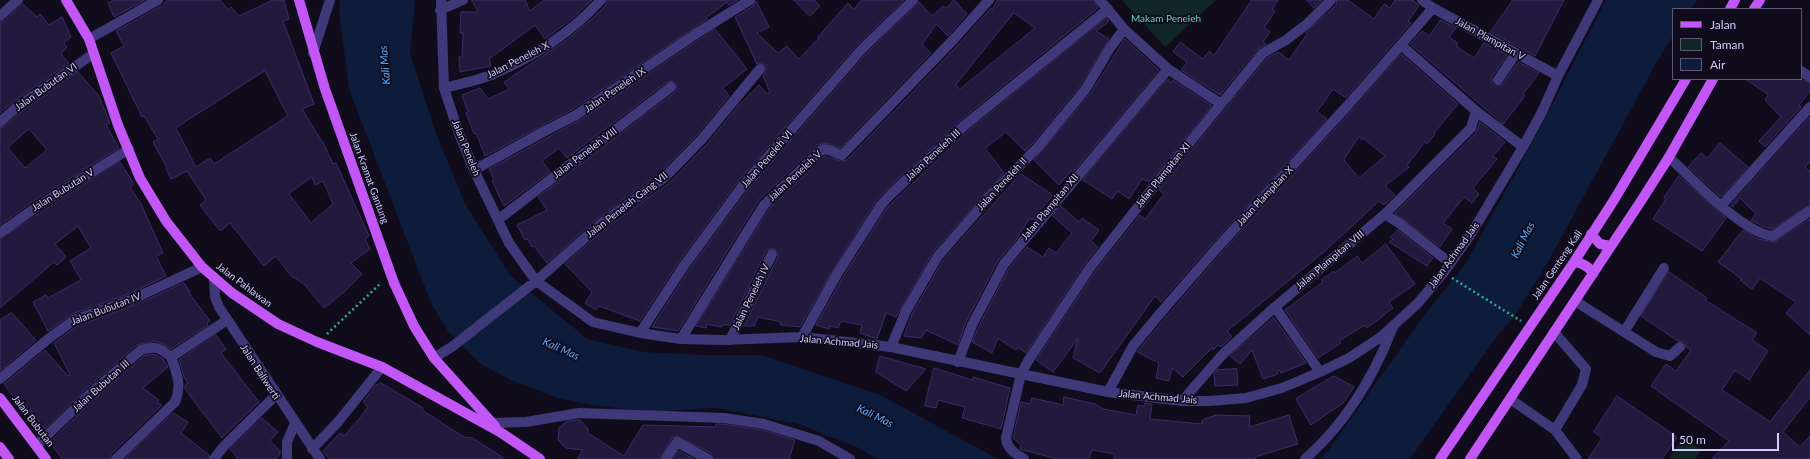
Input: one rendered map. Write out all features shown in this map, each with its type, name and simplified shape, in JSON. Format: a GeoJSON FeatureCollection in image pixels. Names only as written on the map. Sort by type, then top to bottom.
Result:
{"type":"FeatureCollection","features":[{"type":"Feature","properties":{"kind":"main road","name":"Jalan Pahlawan"},"geometry":{"type":"LineString","coordinates":[[66,0],[89,39],[118,125],[140,178],[160,210],[202,267],[214,279],[265,316],[318,342],[382,367],[500,432]]}},
{"type":"Feature","properties":{"kind":"main road","name":"Jalan Kramat Gantung"},"geometry":{"type":"LineString","coordinates":[[299,0],[314,53],[391,274],[414,326],[434,358],[500,432]]}},
{"type":"Feature","properties":{"kind":"main road","name":"Jalan Genteng Kali"},"geometry":{"type":"LineString","coordinates":[[1440,459],[1574,262],[1614,200],[1685,80]]}},
{"type":"Feature","properties":{"kind":"main road"},"geometry":{"type":"LineString","coordinates":[[1470,459],[1594,274],[1669,157],[1712,80]]}},
{"type":"Feature","properties":{"kind":"main road"},"geometry":{"type":"LineString","coordinates":[[1591,234],[1600,244],[1611,246]]}},
{"type":"Feature","properties":{"kind":"main road"},"geometry":{"type":"LineString","coordinates":[[1574,262],[1586,265],[1594,274]]}},
{"type":"Feature","properties":{"kind":"main road","name":"Jalan Bubutan"},"geometry":{"type":"LineString","coordinates":[[0,398],[37,445],[46,459]]}},
{"type":"Feature","properties":{"kind":"main road"},"geometry":{"type":"LineString","coordinates":[[500,432],[540,459]]}},
{"type":"Feature","properties":{"kind":"main road"},"geometry":{"type":"LineString","coordinates":[[0,447],[9,459]]}},
{"type":"Feature","properties":{"kind":"street"},"geometry":{"type":"LineString","coordinates":[[0,16],[18,0]]}},
{"type":"Feature","properties":{"kind":"street"},"geometry":{"type":"LineString","coordinates":[[89,39],[158,0]]}},
{"type":"Feature","properties":{"kind":"street"},"geometry":{"type":"LineString","coordinates":[[314,53],[330,0]]}},
{"type":"Feature","properties":{"kind":"street"},"geometry":{"type":"LineString","coordinates":[[441,5],[463,0]]}},
{"type":"Feature","properties":{"kind":"street","name":"Jalan Peneleh X"},"geometry":{"type":"LineString","coordinates":[[444,88],[490,75],[544,48],[588,14],[602,0]]}},
{"type":"Feature","properties":{"kind":"street","name":"Jalan Peneleh IX"},"geometry":{"type":"LineString","coordinates":[[474,170],[576,115],[697,33],[750,0]]}},
{"type":"Feature","properties":{"kind":"street","name":"Jalan Peneleh VI"},"geometry":{"type":"LineString","coordinates":[[640,333],[683,267],[744,184],[862,49],[913,0]]}},
{"type":"Feature","properties":{"kind":"street","name":"Jalan Peneleh V"},"geometry":{"type":"LineString","coordinates":[[681,339],[764,205],[820,151],[824,149],[842,155],[989,0]]}},
{"type":"Feature","properties":{"kind":"street"},"geometry":{"type":"LineString","coordinates":[[1100,0],[1124,29],[1168,69],[1221,104]]}},
{"type":"Feature","properties":{"kind":"street","name":"Jalan Plampitan XI"},"geometry":{"type":"LineString","coordinates":[[1024,459],[1008,447],[1006,438],[1022,374],[1028,361],[1089,269],[1263,53],[1286,40],[1307,24],[1331,0]]}},
{"type":"Feature","properties":{"kind":"street","name":"Jalan Plampitan V"},"geometry":{"type":"LineString","coordinates":[[1422,0],[1433,8],[1558,76]]}},
{"type":"Feature","properties":{"kind":"street","name":"Jalan Achmad Jais"},"geometry":{"type":"LineString","coordinates":[[536,281],[593,322],[640,333],[681,339],[730,340],[802,337],[891,347],[1108,392],[1182,401],[1210,401],[1246,398],[1282,388],[1349,358],[1381,337],[1418,303],[1471,234],[1524,147],[1558,76],[1598,0]]}},
{"type":"Feature","properties":{"kind":"street","name":"Jalan Peneleh"},"geometry":{"type":"LineString","coordinates":[[441,5],[444,88],[458,131],[474,170],[499,218],[509,243],[536,281]]}},
{"type":"Feature","properties":{"kind":"street","name":"Jalan Plampitan X"},"geometry":{"type":"LineString","coordinates":[[1108,392],[1133,346],[1163,310],[1216,249],[1345,109],[1433,8]]}},
{"type":"Feature","properties":{"kind":"street","name":"Jalan Peneleh III"},"geometry":{"type":"LineString","coordinates":[[802,337],[837,274],[882,205],[891,194],[965,125],[1108,9]]}},
{"type":"Feature","properties":{"kind":"street","name":"Jalan Peneleh II"},"geometry":{"type":"LineString","coordinates":[[891,347],[906,312],[938,256],[995,191],[1037,148],[1085,90],[1110,48],[1124,29]]}},
{"type":"Feature","properties":{"kind":"street"},"geometry":{"type":"LineString","coordinates":[[1401,45],[1476,111],[1524,147]]}},
{"type":"Feature","properties":{"kind":"street"},"geometry":{"type":"LineString","coordinates":[[1498,80],[1516,53]]}},
{"type":"Feature","properties":{"kind":"street","name":"Jalan Bubutan VI"},"geometry":{"type":"LineString","coordinates":[[0,122],[17,106],[93,54]]}},
{"type":"Feature","properties":{"kind":"street","name":"Jalan Peneleh Gang VII"},"geometry":{"type":"LineString","coordinates":[[536,281],[603,222],[664,178],[702,139],[760,69]]}},
{"type":"Feature","properties":{"kind":"street","name":"Jalan Plampitan XII"},"geometry":{"type":"LineString","coordinates":[[958,362],[972,325],[1004,264],[1168,69]]}},
{"type":"Feature","properties":{"kind":"street","name":"Jalan Peneleh VIII"},"geometry":{"type":"LineString","coordinates":[[499,218],[671,87]]}},
{"type":"Feature","properties":{"kind":"street"},"geometry":{"type":"LineString","coordinates":[[1721,206],[1810,107]]}},
{"type":"Feature","properties":{"kind":"street","name":"Jalan Plampitan VIII"},"geometry":{"type":"LineString","coordinates":[[1182,401],[1223,354],[1275,307],[1385,214],[1471,128],[1476,111]]}},
{"type":"Feature","properties":{"kind":"street","name":"Jalan Bubutan V"},"geometry":{"type":"LineString","coordinates":[[0,233],[35,208],[129,149]]}},
{"type":"Feature","properties":{"kind":"street"},"geometry":{"type":"LineString","coordinates":[[1669,157],[1721,206],[1742,222],[1767,236],[1773,236],[1810,211]]}},
{"type":"Feature","properties":{"kind":"street"},"geometry":{"type":"LineString","coordinates":[[1385,214],[1399,223],[1450,263]]}},
{"type":"Feature","properties":{"kind":"street","name":"Jalan Peneleh IV"},"geometry":{"type":"LineString","coordinates":[[730,340],[772,254]]}},
{"type":"Feature","properties":{"kind":"street","name":"Jalan Bubutan IV"},"geometry":{"type":"LineString","coordinates":[[0,379],[48,339],[74,320],[134,299],[202,267]]}},
{"type":"Feature","properties":{"kind":"street"},"geometry":{"type":"LineString","coordinates":[[1624,332],[1664,268]]}},
{"type":"Feature","properties":{"kind":"street","name":"Jalan Baliwerti"},"geometry":{"type":"LineString","coordinates":[[214,279],[219,308],[320,459]]}},
{"type":"Feature","properties":{"kind":"street"},"geometry":{"type":"LineString","coordinates":[[434,358],[454,346],[536,281]]}},
{"type":"Feature","properties":{"kind":"street"},"geometry":{"type":"LineString","coordinates":[[1575,301],[1656,352],[1670,356],[1680,347]]}},
{"type":"Feature","properties":{"kind":"street"},"geometry":{"type":"LineString","coordinates":[[1275,307],[1320,372]]}},
{"type":"Feature","properties":{"kind":"street"},"geometry":{"type":"LineString","coordinates":[[116,459],[175,402],[179,393],[179,380],[171,358],[227,320]]}},
{"type":"Feature","properties":{"kind":"street"},"geometry":{"type":"LineString","coordinates":[[1305,459],[1319,446],[1344,416],[1357,397],[1382,357],[1394,325]]}},
{"type":"Feature","properties":{"kind":"street"},"geometry":{"type":"LineString","coordinates":[[1554,332],[1586,369],[1582,385],[1555,430]]}},
{"type":"Feature","properties":{"kind":"street","name":"Jalan Bubutan III"},"geometry":{"type":"LineString","coordinates":[[37,445],[93,391],[141,350],[151,347],[161,349],[171,358]]}},
{"type":"Feature","properties":{"kind":"street"},"geometry":{"type":"LineString","coordinates":[[312,449],[360,397],[382,367]]}},
{"type":"Feature","properties":{"kind":"street"},"geometry":{"type":"LineString","coordinates":[[214,459],[224,446],[276,395]]}},
{"type":"Feature","properties":{"kind":"street"},"geometry":{"type":"LineString","coordinates":[[1510,399],[1555,430],[1578,459]]}},
{"type":"Feature","properties":{"kind":"street"},"geometry":{"type":"LineString","coordinates":[[492,423],[526,422],[580,413],[724,418],[764,424],[819,441],[850,459]]}},
{"type":"Feature","properties":{"kind":"street"},"geometry":{"type":"LineString","coordinates":[[287,459],[287,442],[295,423]]}},
{"type":"Feature","properties":{"kind":"street"},"geometry":{"type":"LineString","coordinates":[[666,459],[677,442],[708,459]]}},
{"type":"Feature","properties":{"kind":"path"},"geometry":{"type":"LineString","coordinates":[[318,342],[391,274]]}},
{"type":"Feature","properties":{"kind":"path"},"geometry":{"type":"LineString","coordinates":[[1451,277],[1522,321]]}},
{"type":"Feature","properties":{"kind":"green space","name":"Makam Peneleh"},"geometry":{"type":"Polygon","coordinates":[[[1122,0],[1216,0],[1165,47],[1122,0]]]}},
{"type":"Feature","properties":{"kind":"green space"},"geometry":{"type":"Polygon","coordinates":[[[1683,437],[1701,450],[1695,459],[1669,459],[1683,437]]]}},
{"type":"Feature","properties":{"kind":"water","name":"Kali Mas"},"geometry":{"type":"Polygon","coordinates":[[[340,0],[415,0],[410,54],[437,136],[465,204],[510,275],[587,339],[643,352],[704,355],[761,355],[880,395],[998,459],[877,459],[859,448],[799,424],[717,408],[647,412],[592,405],[558,398],[511,380],[481,364],[448,331],[431,303],[349,89],[339,11],[340,0]]]}},
{"type":"Feature","properties":{"kind":"water","name":"Kali Mas"},"geometry":{"type":"Polygon","coordinates":[[[1606,0],[1697,0],[1692,8],[1672,8],[1672,38],[1659,58],[1544,269],[1515,315],[1494,340],[1410,459],[1319,459],[1327,452],[1426,313],[1466,263],[1540,128],[1606,0]]]}},
{"type":"Feature","properties":{"kind":"building"},"geometry":{"type":"Polygon","coordinates":[[[115,0],[145,0],[114,17],[108,3],[115,0]]]}},
{"type":"Feature","properties":{"kind":"building"},"geometry":{"type":"Polygon","coordinates":[[[168,0],[220,0],[228,10],[231,7],[239,16],[273,0],[284,0],[289,19],[283,21],[314,104],[302,109],[323,142],[333,164],[336,163],[369,236],[365,239],[370,249],[351,263],[362,274],[343,293],[324,308],[304,284],[291,276],[276,256],[264,266],[230,223],[220,231],[200,205],[206,200],[187,171],[171,179],[167,168],[153,142],[158,139],[144,116],[142,117],[111,53],[124,46],[116,31],[161,6],[168,0]],[[265,71],[176,128],[196,167],[210,158],[214,164],[288,116],[265,71]],[[312,177],[289,194],[311,223],[333,204],[323,181],[315,185],[312,177]]]}},
{"type":"Feature","properties":{"kind":"building"},"geometry":{"type":"Polygon","coordinates":[[[472,0],[525,0],[530,11],[544,0],[592,0],[573,18],[545,39],[535,25],[489,59],[491,66],[460,72],[459,57],[462,57],[463,33],[460,33],[461,12],[478,12],[472,0]]]}},
{"type":"Feature","properties":{"kind":"building"},"geometry":{"type":"Polygon","coordinates":[[[607,0],[738,0],[729,5],[727,2],[706,18],[707,19],[573,109],[485,156],[466,113],[468,112],[462,95],[480,88],[488,99],[509,89],[504,82],[568,39],[606,5],[607,0]]]}},
{"type":"Feature","properties":{"kind":"building"},"geometry":{"type":"Polygon","coordinates":[[[794,0],[814,0],[820,6],[810,16],[794,0]]]}},
{"type":"Feature","properties":{"kind":"building"},"geometry":{"type":"Polygon","coordinates":[[[862,0],[904,0],[857,45],[739,180],[678,263],[640,321],[599,306],[596,310],[585,303],[592,292],[565,264],[607,227],[669,183],[707,144],[738,106],[759,85],[767,94],[770,92],[763,76],[766,66],[761,63],[757,64],[735,17],[753,6],[756,1],[769,27],[757,33],[778,53],[787,46],[799,59],[819,38],[818,37],[848,3],[854,9],[862,0]]]}},
{"type":"Feature","properties":{"kind":"building"},"geometry":{"type":"Polygon","coordinates":[[[954,0],[967,14],[948,36],[936,24],[922,45],[931,53],[840,148],[827,143],[817,145],[759,200],[678,331],[652,327],[688,271],[749,188],[867,53],[919,2],[932,16],[943,6],[946,8],[954,0]]]}},
{"type":"Feature","properties":{"kind":"building"},"geometry":{"type":"Polygon","coordinates":[[[998,0],[1094,0],[1098,8],[961,120],[886,190],[876,201],[832,271],[800,327],[780,325],[781,322],[758,317],[754,326],[744,326],[778,257],[778,251],[772,248],[766,251],[730,325],[722,325],[721,327],[707,324],[706,328],[696,326],[769,209],[824,156],[841,161],[847,160],[959,44],[991,8],[992,9],[998,0]],[[1014,13],[956,85],[960,89],[1035,28],[1014,13]]]}},
{"type":"Feature","properties":{"kind":"building"},"geometry":{"type":"Polygon","coordinates":[[[1252,0],[1278,0],[1272,9],[1275,11],[1264,28],[1270,32],[1263,42],[1266,44],[1258,49],[1220,95],[1181,70],[1187,62],[1173,52],[1180,42],[1203,59],[1209,51],[1214,55],[1252,0]]]}},
{"type":"Feature","properties":{"kind":"building"},"geometry":{"type":"Polygon","coordinates":[[[1307,0],[1322,0],[1314,8],[1307,0]]]}},
{"type":"Feature","properties":{"kind":"building"},"geometry":{"type":"Polygon","coordinates":[[[1337,0],[1348,0],[1374,19],[1384,4],[1390,8],[1395,0],[1413,0],[1419,6],[1408,21],[1411,23],[1346,98],[1333,89],[1317,112],[1327,119],[1211,245],[1161,302],[1155,296],[1100,373],[1073,358],[1078,338],[1053,372],[1036,360],[1094,273],[1140,215],[1145,219],[1164,194],[1159,190],[1267,58],[1278,52],[1289,60],[1307,34],[1306,33],[1336,5],[1337,0]]]}},
{"type":"Feature","properties":{"kind":"building"},"geometry":{"type":"Polygon","coordinates":[[[1513,0],[1564,0],[1535,56],[1491,32],[1513,0]]]}},
{"type":"Feature","properties":{"kind":"building"},"geometry":{"type":"Polygon","coordinates":[[[23,4],[37,17],[40,14],[49,25],[62,17],[71,37],[64,43],[67,47],[61,54],[69,63],[13,102],[0,113],[0,22],[4,21],[23,4]]]}},
{"type":"Feature","properties":{"kind":"building"},"geometry":{"type":"Polygon","coordinates":[[[1107,18],[1109,21],[1096,31],[1109,39],[1080,86],[1032,144],[1025,151],[1006,132],[985,148],[1004,173],[933,252],[896,317],[886,313],[877,339],[860,333],[862,325],[841,321],[838,328],[830,326],[829,329],[816,325],[843,277],[886,209],[969,130],[1107,18]]]}},
{"type":"Feature","properties":{"kind":"building"},"geometry":{"type":"Polygon","coordinates":[[[1441,20],[1456,28],[1449,37],[1458,43],[1456,46],[1474,58],[1484,43],[1507,55],[1492,77],[1492,83],[1495,86],[1503,84],[1518,62],[1539,73],[1523,94],[1525,96],[1503,124],[1410,44],[1422,31],[1429,36],[1441,20]]]}},
{"type":"Feature","properties":{"kind":"building"},"geometry":{"type":"Polygon","coordinates":[[[715,29],[747,69],[723,88],[729,96],[697,135],[660,173],[599,217],[547,263],[534,246],[532,247],[528,239],[525,240],[517,225],[547,210],[538,197],[675,92],[677,89],[676,83],[673,81],[667,82],[567,158],[559,148],[542,161],[550,172],[504,206],[492,181],[494,180],[489,169],[580,120],[715,29]]]}},
{"type":"Feature","properties":{"kind":"building"},"geometry":{"type":"Polygon","coordinates":[[[1125,39],[1159,70],[1073,172],[1071,171],[1059,185],[1034,160],[1090,94],[1125,39]]]}},
{"type":"Feature","properties":{"kind":"building"},"geometry":{"type":"Polygon","coordinates":[[[1401,54],[1458,104],[1434,133],[1435,134],[1427,144],[1425,142],[1407,165],[1409,167],[1385,186],[1395,195],[1384,205],[1379,201],[1325,251],[1227,331],[1232,337],[1221,347],[1218,345],[1213,350],[1213,347],[1183,377],[1172,368],[1169,381],[1156,378],[1159,363],[1137,352],[1138,350],[1221,253],[1355,107],[1401,54]],[[1359,137],[1344,160],[1359,178],[1385,156],[1363,138],[1362,140],[1359,137]]]}},
{"type":"Feature","properties":{"kind":"building"},"geometry":{"type":"Polygon","coordinates":[[[78,72],[99,96],[110,123],[106,125],[119,148],[32,202],[0,225],[0,128],[4,127],[21,112],[78,72]],[[29,129],[8,148],[25,168],[47,150],[29,129]]]}},
{"type":"Feature","properties":{"kind":"building"},"geometry":{"type":"Polygon","coordinates":[[[1168,79],[1171,83],[1173,80],[1212,106],[1149,182],[1142,179],[1129,199],[1118,191],[1112,199],[1083,180],[1168,79]]]}},
{"type":"Feature","properties":{"kind":"building"},"geometry":{"type":"Polygon","coordinates":[[[1802,79],[1810,83],[1810,91],[1799,105],[1801,107],[1765,147],[1759,141],[1781,117],[1765,100],[1768,95],[1747,80],[1802,79]]]}},
{"type":"Feature","properties":{"kind":"building"},"geometry":{"type":"Polygon","coordinates":[[[1810,117],[1810,162],[1805,167],[1810,171],[1810,205],[1772,229],[1764,227],[1751,220],[1756,214],[1740,198],[1733,207],[1731,205],[1810,117]]]}},
{"type":"Feature","properties":{"kind":"building"},"geometry":{"type":"Polygon","coordinates":[[[1480,122],[1505,142],[1493,156],[1497,159],[1473,188],[1479,194],[1472,203],[1464,197],[1443,223],[1452,229],[1440,247],[1395,213],[1476,133],[1480,122]]]}},
{"type":"Feature","properties":{"kind":"building"},"geometry":{"type":"Polygon","coordinates":[[[1720,143],[1748,167],[1721,197],[1688,167],[1701,153],[1707,158],[1720,143]]]}},
{"type":"Feature","properties":{"kind":"building"},"geometry":{"type":"Polygon","coordinates":[[[120,162],[134,184],[130,187],[141,204],[163,253],[156,256],[166,276],[131,293],[72,314],[48,331],[33,302],[46,295],[48,298],[81,280],[70,261],[91,248],[78,226],[55,244],[66,257],[57,265],[54,262],[0,308],[0,239],[120,162]]]}},
{"type":"Feature","properties":{"kind":"building"},"geometry":{"type":"Polygon","coordinates":[[[1021,174],[1053,195],[1032,220],[1030,218],[1016,240],[998,261],[966,322],[958,345],[926,330],[921,338],[904,336],[912,314],[943,260],[1021,174]]]}},
{"type":"Feature","properties":{"kind":"building"},"geometry":{"type":"Polygon","coordinates":[[[1679,176],[1726,218],[1702,251],[1653,219],[1666,199],[1664,198],[1679,176]]]}},
{"type":"Feature","properties":{"kind":"building"},"geometry":{"type":"Polygon","coordinates":[[[1061,206],[1079,222],[1082,218],[1099,230],[1091,241],[1098,247],[1084,265],[1026,353],[1018,347],[1016,350],[998,338],[992,353],[972,342],[1009,268],[1027,247],[1043,257],[1049,248],[1056,253],[1072,233],[1053,216],[1061,206]]]}},
{"type":"Feature","properties":{"kind":"building"},"geometry":{"type":"Polygon","coordinates":[[[1810,219],[1810,335],[1786,313],[1796,302],[1760,278],[1752,289],[1740,280],[1742,279],[1718,262],[1743,230],[1758,239],[1774,242],[1810,219]]]}},
{"type":"Feature","properties":{"kind":"building"},"geometry":{"type":"Polygon","coordinates":[[[1398,230],[1433,258],[1427,266],[1389,242],[1393,239],[1391,237],[1398,230]]]}},
{"type":"Feature","properties":{"kind":"building"},"geometry":{"type":"Polygon","coordinates":[[[1386,244],[1415,284],[1389,302],[1393,308],[1367,328],[1365,325],[1339,341],[1341,343],[1318,358],[1285,310],[1323,282],[1321,280],[1334,271],[1335,273],[1357,256],[1362,263],[1386,244]]]}},
{"type":"Feature","properties":{"kind":"building"},"geometry":{"type":"Polygon","coordinates":[[[1669,272],[1707,298],[1705,300],[1757,333],[1752,340],[1768,351],[1749,380],[1735,370],[1722,390],[1770,422],[1810,370],[1810,397],[1783,432],[1800,447],[1810,436],[1810,459],[1712,459],[1729,441],[1651,386],[1666,364],[1676,371],[1691,350],[1686,347],[1685,342],[1678,341],[1641,316],[1669,272]]]}},
{"type":"Feature","properties":{"kind":"building"},"geometry":{"type":"Polygon","coordinates":[[[184,283],[190,292],[189,293],[210,321],[207,323],[208,325],[171,349],[155,341],[137,345],[89,386],[45,429],[17,395],[14,397],[4,384],[45,350],[68,376],[70,375],[54,343],[77,326],[135,305],[184,283]]]}},
{"type":"Feature","properties":{"kind":"building"},"geometry":{"type":"Polygon","coordinates":[[[12,313],[36,340],[0,371],[0,320],[12,313]]]}},
{"type":"Feature","properties":{"kind":"building"},"geometry":{"type":"Polygon","coordinates":[[[1274,318],[1306,363],[1281,373],[1279,370],[1277,371],[1278,374],[1263,379],[1252,350],[1240,364],[1230,356],[1274,318]]]}},
{"type":"Feature","properties":{"kind":"building"},"geometry":{"type":"Polygon","coordinates":[[[216,335],[226,349],[221,353],[259,402],[222,438],[185,389],[185,385],[188,383],[184,377],[179,360],[216,335]]]}},
{"type":"Feature","properties":{"kind":"building"},"geometry":{"type":"Polygon","coordinates":[[[151,354],[163,359],[168,367],[143,388],[159,400],[157,402],[162,405],[111,454],[110,459],[62,459],[50,442],[97,396],[144,356],[151,354]]]}},
{"type":"Feature","properties":{"kind":"building"},"geometry":{"type":"Polygon","coordinates":[[[880,356],[926,369],[906,391],[876,372],[880,356]]]}},
{"type":"Feature","properties":{"kind":"building"},"geometry":{"type":"Polygon","coordinates":[[[934,368],[973,380],[973,377],[1010,388],[1001,429],[962,418],[965,407],[938,400],[936,408],[925,406],[934,368]]]}},
{"type":"Feature","properties":{"kind":"building"},"geometry":{"type":"Polygon","coordinates":[[[1237,369],[1238,385],[1215,386],[1214,374],[1217,370],[1237,369]]]}},
{"type":"Feature","properties":{"kind":"building"},"geometry":{"type":"Polygon","coordinates":[[[1334,376],[1354,387],[1343,403],[1311,425],[1296,399],[1334,376]]]}},
{"type":"Feature","properties":{"kind":"building"},"geometry":{"type":"Polygon","coordinates":[[[381,383],[423,408],[422,410],[464,437],[473,438],[505,459],[329,459],[323,451],[340,433],[344,436],[359,419],[368,407],[363,402],[375,386],[381,383]]]}},
{"type":"Feature","properties":{"kind":"building"},"geometry":{"type":"Polygon","coordinates":[[[1617,396],[1677,437],[1662,459],[1588,459],[1602,438],[1594,432],[1617,396]]]}},
{"type":"Feature","properties":{"kind":"building"},"geometry":{"type":"Polygon","coordinates":[[[1064,397],[1095,404],[1103,409],[1136,415],[1138,405],[1144,406],[1145,403],[1152,404],[1150,419],[1202,424],[1202,420],[1216,415],[1250,416],[1249,427],[1289,415],[1298,444],[1255,457],[1256,459],[1114,459],[1114,454],[1092,450],[1089,459],[1057,459],[1020,449],[1021,445],[1013,438],[1021,402],[1030,404],[1032,398],[1063,405],[1064,397]]]}},
{"type":"Feature","properties":{"kind":"building"},"geometry":{"type":"Polygon","coordinates":[[[173,413],[188,422],[181,433],[209,455],[208,459],[125,459],[173,413]]]}},
{"type":"Feature","properties":{"kind":"building"},"geometry":{"type":"Polygon","coordinates":[[[262,418],[278,432],[270,441],[280,451],[280,454],[276,459],[238,459],[230,449],[262,418]]]}},
{"type":"Feature","properties":{"kind":"building"},"geometry":{"type":"Polygon","coordinates":[[[580,420],[588,429],[588,433],[624,456],[643,425],[715,427],[716,424],[723,424],[763,430],[795,440],[789,459],[714,459],[711,453],[677,436],[672,438],[660,459],[577,459],[583,450],[566,448],[558,440],[559,428],[566,422],[580,420]]]}},
{"type":"Feature","properties":{"kind":"building"},"geometry":{"type":"Polygon","coordinates":[[[679,451],[694,459],[674,459],[679,451]]]}}]}
